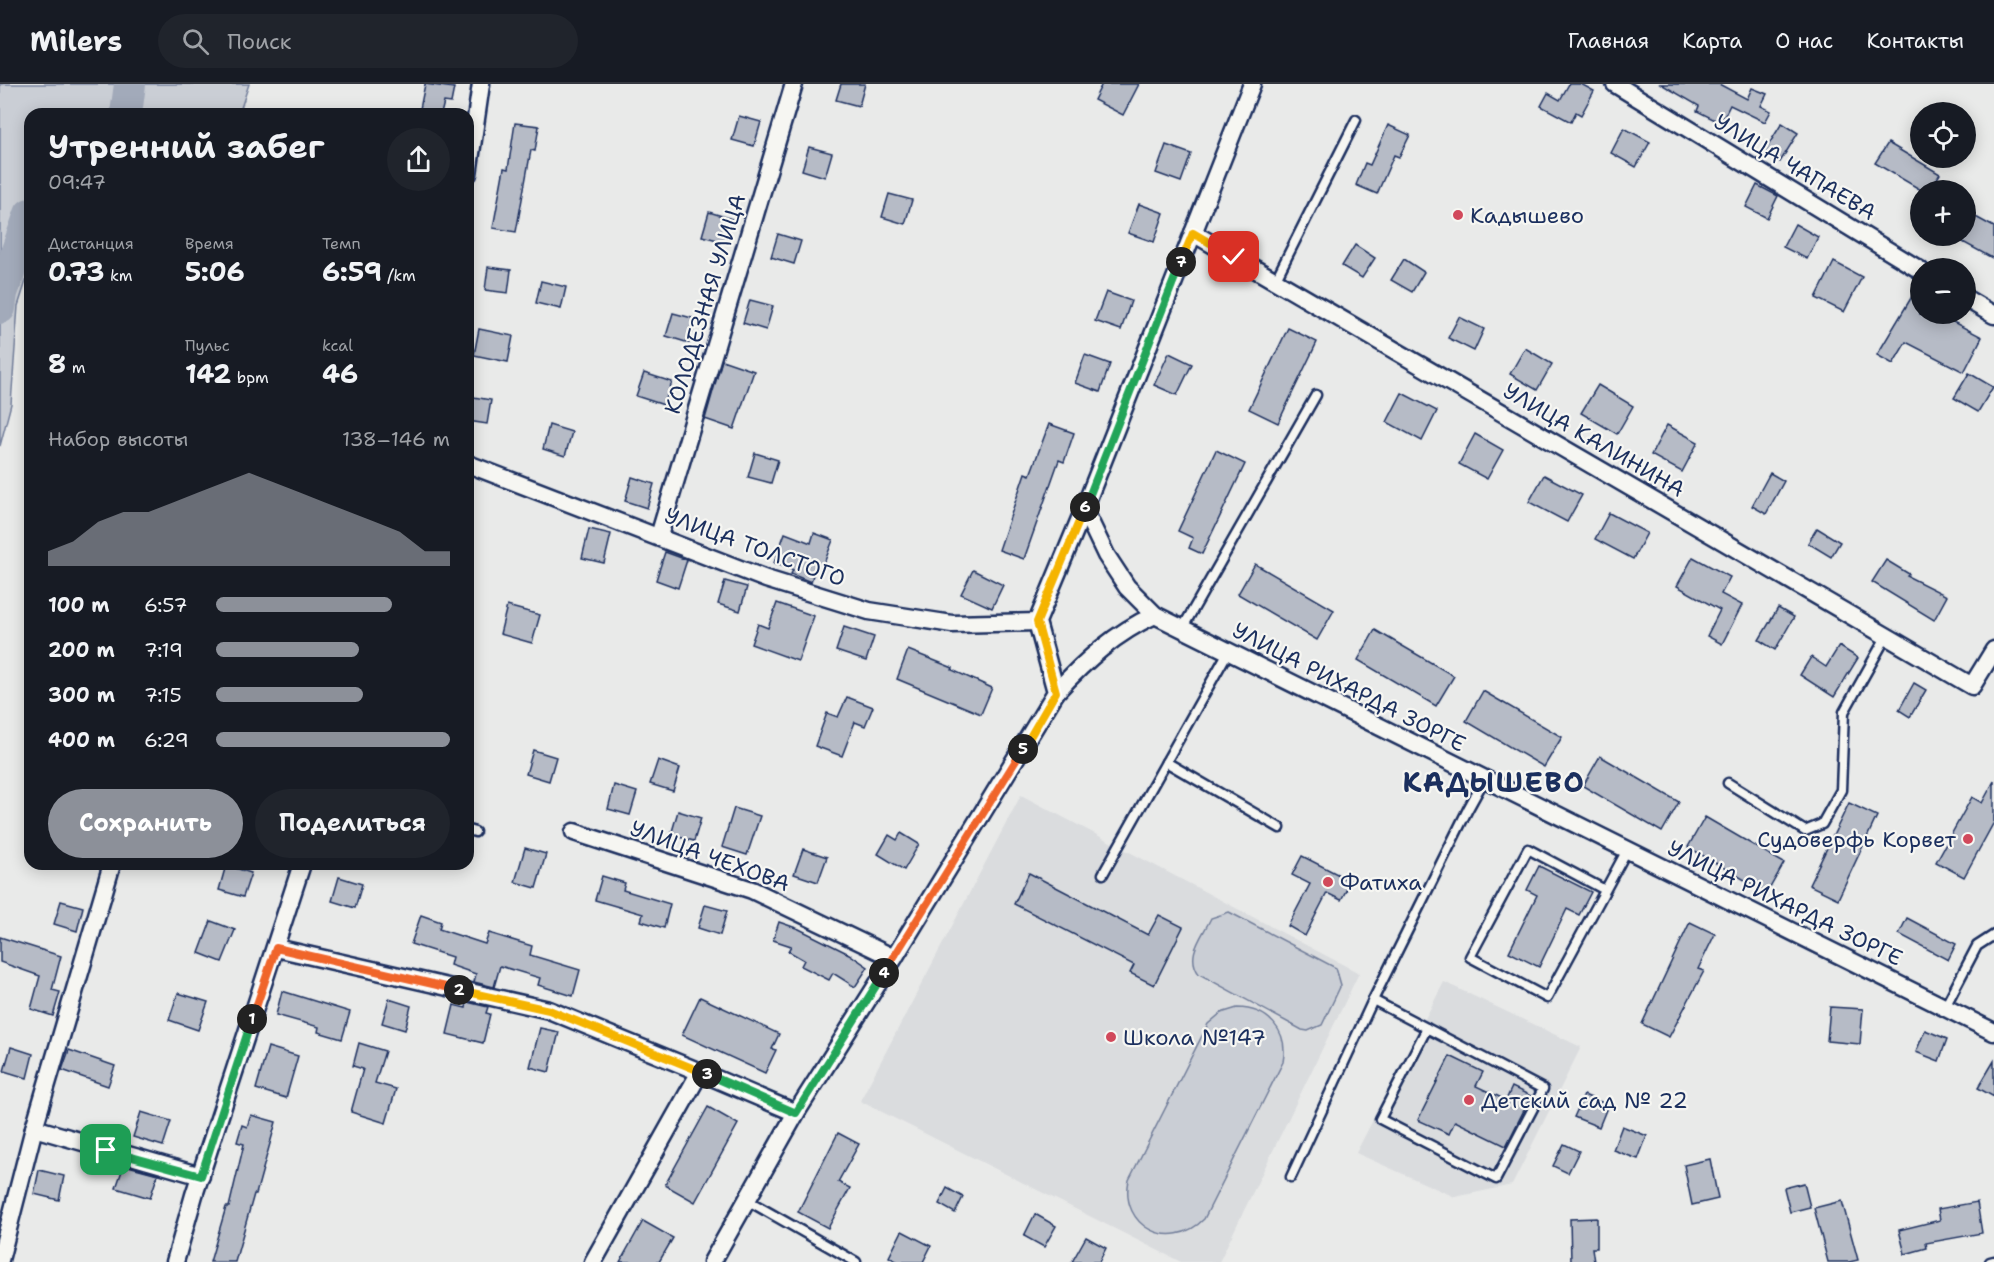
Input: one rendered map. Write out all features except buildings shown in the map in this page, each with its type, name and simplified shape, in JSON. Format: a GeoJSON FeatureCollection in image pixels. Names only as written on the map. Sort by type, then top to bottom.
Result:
{"type":"FeatureCollection","features":[{"type":"Feature","properties":{"kind":"street"},"geometry":{"type":"LineString","coordinates":[[474,132],[481,84]]}},
{"type":"Feature","properties":{"kind":"street","name":"КОЛОДЕЗНАЯ УЛИЦА"},"geometry":{"type":"LineString","coordinates":[[659,536],[794,84]]}},
{"type":"Feature","properties":{"kind":"street"},"geometry":{"type":"LineString","coordinates":[[1056,692],[1037,622],[1252,84]]}},
{"type":"Feature","properties":{"kind":"street","name":"УЛИЦА ЧАПАЕВА"},"geometry":{"type":"LineString","coordinates":[[1615,84],[1910,264]]}},
{"type":"Feature","properties":{"kind":"street","name":"УЛИЦА КАЛИНИНА"},"geometry":{"type":"LineString","coordinates":[[1193,233],[1972,686],[1994,650]]}},
{"type":"Feature","properties":{"kind":"street"},"geometry":{"type":"LineString","coordinates":[[1976,304],[1994,315]]}},
{"type":"Feature","properties":{"kind":"street","name":"УЛИЦА ТОЛСТОГО"},"geometry":{"type":"LineString","coordinates":[[474,466],[766,579],[869,611],[952,624],[1037,622]]}},
{"type":"Feature","properties":{"kind":"street","name":"УЛИЦА РИХАРДА ЗОРГЕ"},"geometry":{"type":"LineString","coordinates":[[1084,509],[1106,555],[1127,587],[1155,615],[1994,1032]]}},
{"type":"Feature","properties":{"kind":"street"},"geometry":{"type":"LineString","coordinates":[[712,1262],[796,1113],[894,958],[1056,692],[1081,665],[1107,643],[1134,624],[1155,615]]}},
{"type":"Feature","properties":{"kind":"street","name":"УЛИЦА ЧЕХОВА"},"geometry":{"type":"LineString","coordinates":[[574,832],[752,890],[894,958]]}},
{"type":"Feature","properties":{"kind":"street"},"geometry":{"type":"LineString","coordinates":[[0,1260],[34,1128],[110,870]]}},
{"type":"Feature","properties":{"kind":"street"},"geometry":{"type":"LineString","coordinates":[[175,1262],[300,870]]}},
{"type":"Feature","properties":{"kind":"street"},"geometry":{"type":"LineString","coordinates":[[276,948],[549,1010],[796,1113]]}},
{"type":"Feature","properties":{"kind":"street"},"geometry":{"type":"LineString","coordinates":[[593,1262],[700,1072]]}},
{"type":"Feature","properties":{"kind":"street"},"geometry":{"type":"LineString","coordinates":[[34,1128],[201,1176]]}},
{"type":"Feature","properties":{"kind":"lane"},"geometry":{"type":"LineString","coordinates":[[1275,281],[1356,120]]}},
{"type":"Feature","properties":{"kind":"lane"},"geometry":{"type":"LineString","coordinates":[[1182,629],[1316,395]]}},
{"type":"Feature","properties":{"kind":"lane"},"geometry":{"type":"LineString","coordinates":[[1728,783],[1805,831],[1822,824],[1841,790],[1844,712],[1886,637]]}},
{"type":"Feature","properties":{"kind":"lane"},"geometry":{"type":"LineString","coordinates":[[1103,874],[1228,652]]}},
{"type":"Feature","properties":{"kind":"lane"},"geometry":{"type":"LineString","coordinates":[[1166,762],[1280,828]]}},
{"type":"Feature","properties":{"kind":"lane"},"geometry":{"type":"LineString","coordinates":[[1291,1177],[1373,1000],[1484,780]]}},
{"type":"Feature","properties":{"kind":"lane"},"geometry":{"type":"LineString","coordinates":[[1605,890],[1528,849],[1470,957],[1547,998],[1627,850]]}},
{"type":"Feature","properties":{"kind":"lane"},"geometry":{"type":"LineString","coordinates":[[1945,1007],[1977,946],[1994,935]]}},
{"type":"Feature","properties":{"kind":"lane"},"geometry":{"type":"LineString","coordinates":[[1373,1000],[1427,1028],[1543,1089],[1496,1179],[1380,1119],[1427,1028]]}},
{"type":"Feature","properties":{"kind":"lane"},"geometry":{"type":"LineString","coordinates":[[747,1200],[856,1262]]}},
{"type":"Feature","properties":{"kind":"shaded area"},"geometry":{"type":"Polygon","coordinates":[[[0,84],[249,84],[241,108],[24,108],[24,288],[18,306],[11,404],[0,446],[0,84]]]}},
{"type":"Feature","properties":{"kind":"shaded area","name":"Школа №147"},"geometry":{"type":"Polygon","coordinates":[[[1021,795],[1359,973],[1219,1262],[1181,1262],[860,1101],[1021,795]]]}},
{"type":"Feature","properties":{"kind":"shaded area"},"geometry":{"type":"Polygon","coordinates":[[[1229,912],[1336,968],[1341,985],[1322,1025],[1308,1031],[1302,1030],[1199,974],[1194,960],[1196,946],[1211,918],[1229,912]]]}},
{"type":"Feature","properties":{"kind":"shaded area","name":"Детский сад № 22"},"geometry":{"type":"Polygon","coordinates":[[[1444,982],[1581,1047],[1512,1185],[1455,1197],[1356,1153],[1444,982]]]}},
{"type":"Feature","properties":{"kind":"shaded area"},"geometry":{"type":"Polygon","coordinates":[[[1237,1008],[1258,1012],[1274,1023],[1283,1040],[1283,1062],[1204,1219],[1191,1229],[1177,1234],[1163,1234],[1150,1230],[1132,1211],[1128,1197],[1129,1180],[1208,1024],[1221,1013],[1237,1008]]]}},
{"type":"Feature","properties":{"kind":"waterway"},"geometry":{"type":"LineString","coordinates":[[127,108],[130,84]]}},
{"type":"Feature","properties":{"kind":"waterway"},"geometry":{"type":"LineString","coordinates":[[0,308],[2,293],[24,231]]}},
{"type":"Feature","properties":{"kind":"place","name":"Кадышево"},"geometry":{"type":"Point","coordinates":[1458,215]}},
{"type":"Feature","properties":{"kind":"place","name":"Судоверфь Корвет"},"geometry":{"type":"Point","coordinates":[1968,839]}},
{"type":"Feature","properties":{"kind":"place","name":"Фатиха"},"geometry":{"type":"Point","coordinates":[1328,882]}},
{"type":"Feature","properties":{"kind":"place","name":"Школа №147"},"geometry":{"type":"Point","coordinates":[1111,1037]}},
{"type":"Feature","properties":{"kind":"place","name":"Детский сад № 22"},"geometry":{"type":"Point","coordinates":[1469,1100]}},
{"type":"Feature","properties":{"kind":"district","name":"КАДЫШЕВО"},"geometry":{"type":"Point","coordinates":[1494,782]}},
{"type":"Feature","properties":{"kind":"route"},"geometry":{"type":"LineString","coordinates":[[106,1150],[201,1176],[276,948],[549,1010],[796,1113],[894,958],[1056,692],[1037,622],[1193,233],[1234,257]]}}]}
